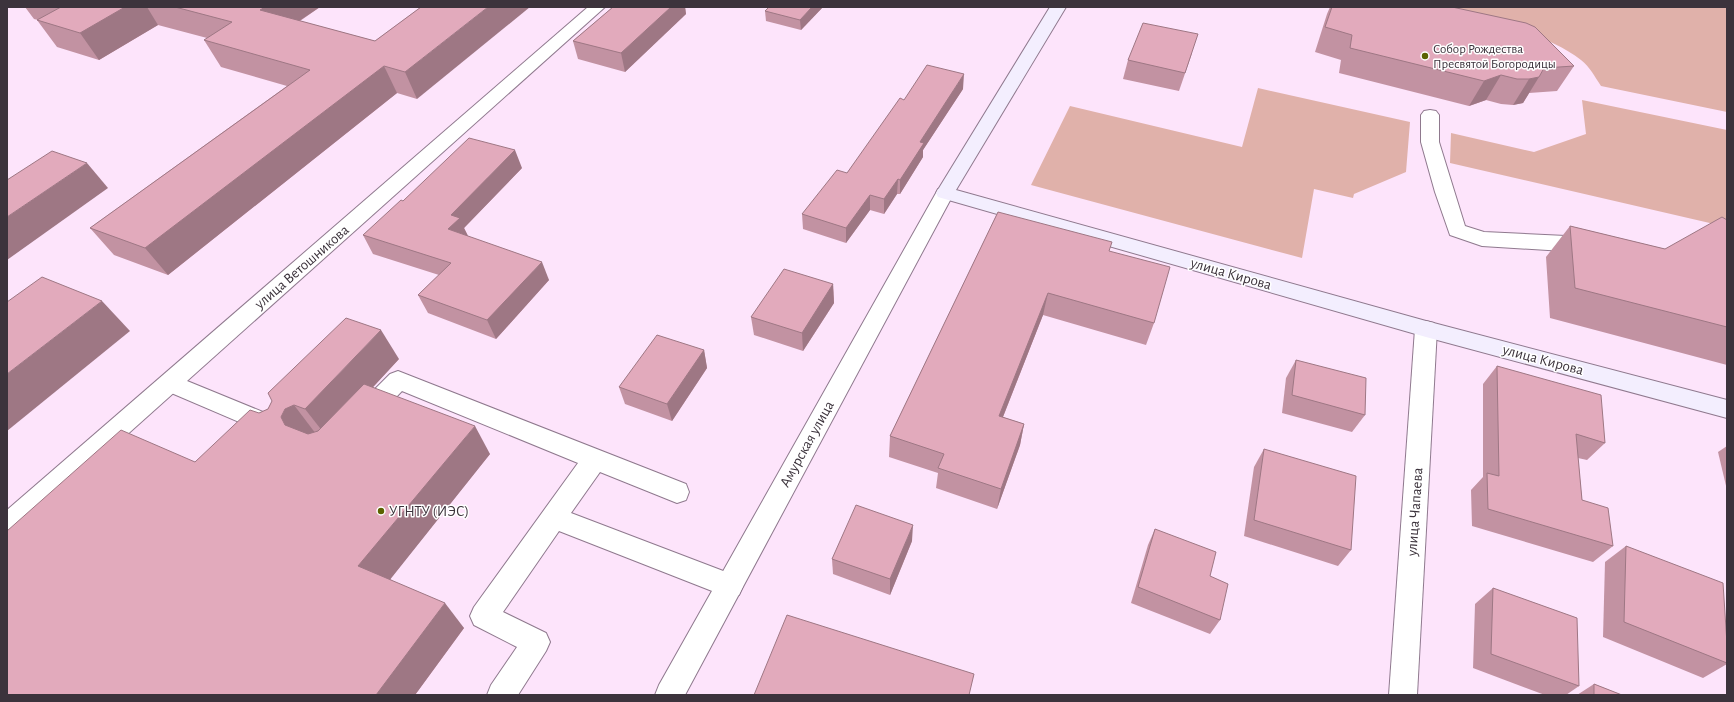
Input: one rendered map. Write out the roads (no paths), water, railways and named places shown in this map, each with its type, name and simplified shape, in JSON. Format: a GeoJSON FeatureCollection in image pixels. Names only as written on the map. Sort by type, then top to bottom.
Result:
{"type":"FeatureCollection","features":[{"type":"Feature","properties":{"kind":"street","name":"улица Ветошникова"},"geometry":{"type":"LineString","coordinates":[[7,526],[597,7]]}},
{"type":"Feature","properties":{"kind":"street"},"geometry":{"type":"LineString","coordinates":[[945,193],[1058,7]]}},
{"type":"Feature","properties":{"kind":"street"},"geometry":{"type":"LineString","coordinates":[[1430,115],[1430,142],[1444,192],[1458,230],[1482,239],[1564,244],[1601,244]]}},
{"type":"Feature","properties":{"kind":"street","name":"улица Кирова"},"geometry":{"type":"LineString","coordinates":[[945,193],[1426,328],[1727,409]]}},
{"type":"Feature","properties":{"kind":"street","name":"Амурская улица"},"geometry":{"type":"LineString","coordinates":[[670,695],[945,193]]}},
{"type":"Feature","properties":{"kind":"street","name":"улица Чапаева"},"geometry":{"type":"LineString","coordinates":[[1403,695],[1426,328]]}},
{"type":"Feature","properties":{"kind":"street"},"geometry":{"type":"LineString","coordinates":[[351,429],[398,380],[677,492]]}},
{"type":"Feature","properties":{"kind":"street"},"geometry":{"type":"LineString","coordinates":[[170,383],[282,430]]}},
{"type":"Feature","properties":{"kind":"street"},"geometry":{"type":"LineString","coordinates":[[501,695],[536,642],[484,616],[595,459]]}},
{"type":"Feature","properties":{"kind":"street"},"geometry":{"type":"LineString","coordinates":[[553,517],[730,586]]}},
{"type":"Feature","properties":{"kind":"place","name":"Собор Рождества Пресвятой Богородицы"},"geometry":{"type":"Point","coordinates":[1425,56]}},
{"type":"Feature","properties":{"kind":"place","name":"УГНТУ (ИЭС)"},"geometry":{"type":"Point","coordinates":[381,511]}}]}
